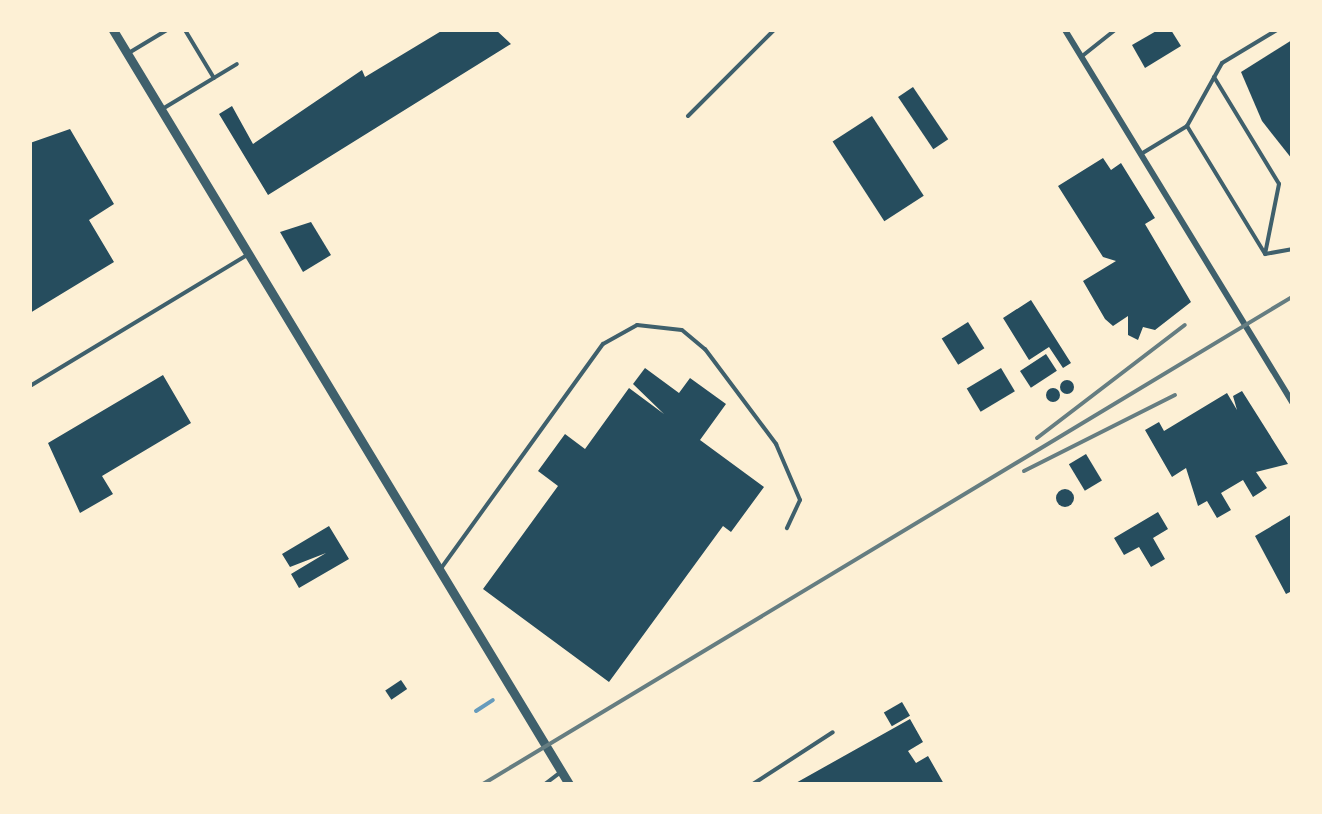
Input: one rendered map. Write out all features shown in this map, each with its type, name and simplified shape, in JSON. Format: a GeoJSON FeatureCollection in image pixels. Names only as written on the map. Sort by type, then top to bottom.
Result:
{"type":"FeatureCollection","features":[{"type":"Feature","properties":{"kind":"street"},"geometry":{"type":"LineString","coordinates":[[112,30],[569,784]]}},
{"type":"Feature","properties":{"kind":"street"},"geometry":{"type":"LineString","coordinates":[[1065,30],[1292,402]]}},
{"type":"Feature","properties":{"kind":"lane"},"geometry":{"type":"LineString","coordinates":[[127,54],[167,30]]}},
{"type":"Feature","properties":{"kind":"lane"},"geometry":{"type":"LineString","coordinates":[[185,30],[214,78]]}},
{"type":"Feature","properties":{"kind":"lane"},"geometry":{"type":"LineString","coordinates":[[688,116],[774,30]]}},
{"type":"Feature","properties":{"kind":"lane"},"geometry":{"type":"LineString","coordinates":[[1081,57],[1115,30]]}},
{"type":"Feature","properties":{"kind":"lane"},"geometry":{"type":"LineString","coordinates":[[1141,154],[1187,126],[1214,77],[1276,30]]}},
{"type":"Feature","properties":{"kind":"lane"},"geometry":{"type":"LineString","coordinates":[[160,111],[237,64]]}},
{"type":"Feature","properties":{"kind":"lane"},"geometry":{"type":"LineString","coordinates":[[1214,77],[1279,184],[1265,254]]}},
{"type":"Feature","properties":{"kind":"lane"},"geometry":{"type":"LineString","coordinates":[[1187,126],[1265,254]]}},
{"type":"Feature","properties":{"kind":"lane"},"geometry":{"type":"LineString","coordinates":[[1265,254],[1292,249]]}},
{"type":"Feature","properties":{"kind":"lane"},"geometry":{"type":"LineString","coordinates":[[30,386],[247,256]]}},
{"type":"Feature","properties":{"kind":"lane"},"geometry":{"type":"LineString","coordinates":[[439,570],[603,344],[637,325],[682,330],[705,349],[776,444],[800,500],[787,528]]}},
{"type":"Feature","properties":{"kind":"lane"},"geometry":{"type":"LineString","coordinates":[[753,784],[833,732]]}},
{"type":"Feature","properties":{"kind":"lane"},"geometry":{"type":"LineString","coordinates":[[544,784],[562,772]]}},
{"type":"Feature","properties":{"kind":"building"},"geometry":{"type":"Polygon","coordinates":[[[443,30],[496,30],[511,44],[268,195],[219,114],[232,106],[253,144],[362,70],[365,77],[443,30]]]}},
{"type":"Feature","properties":{"kind":"building"},"geometry":{"type":"Polygon","coordinates":[[[1158,30],[1171,30],[1181,46],[1145,68],[1132,45],[1158,30]]]}},
{"type":"Feature","properties":{"kind":"building"},"geometry":{"type":"Polygon","coordinates":[[[1292,40],[1292,159],[1262,121],[1241,72],[1292,40]]]}},
{"type":"Feature","properties":{"kind":"building"},"geometry":{"type":"Polygon","coordinates":[[[913,87],[948,139],[933,149],[898,97],[913,87]]]}},
{"type":"Feature","properties":{"kind":"building"},"geometry":{"type":"Polygon","coordinates":[[[872,116],[924,196],[884,221],[833,142],[872,116]]]}},
{"type":"Feature","properties":{"kind":"building"},"geometry":{"type":"Polygon","coordinates":[[[70,129],[114,204],[89,220],[114,262],[30,313],[30,143],[70,129]]]}},
{"type":"Feature","properties":{"kind":"building"},"geometry":{"type":"Polygon","coordinates":[[[1103,158],[1111,170],[1121,163],[1155,218],[1145,224],[1191,302],[1155,330],[1143,327],[1138,340],[1128,335],[1128,316],[1113,326],[1105,319],[1083,281],[1116,261],[1103,257],[1058,186],[1103,158]]]}},
{"type":"Feature","properties":{"kind":"building"},"geometry":{"type":"Polygon","coordinates":[[[311,222],[331,255],[303,272],[280,232],[311,222]]]}},
{"type":"Feature","properties":{"kind":"building"},"geometry":{"type":"Polygon","coordinates":[[[1031,300],[1071,363],[1063,368],[1049,347],[1029,360],[1003,318],[1031,300]]]}},
{"type":"Feature","properties":{"kind":"building"},"geometry":{"type":"Polygon","coordinates":[[[968,322],[984,348],[958,365],[942,338],[968,322]]]}},
{"type":"Feature","properties":{"kind":"building"},"geometry":{"type":"Polygon","coordinates":[[[1046,354],[1057,371],[1031,388],[1020,371],[1046,354]]]}},
{"type":"Feature","properties":{"kind":"building"},"geometry":{"type":"Polygon","coordinates":[[[645,368],[679,393],[690,378],[726,404],[700,440],[764,487],[731,532],[723,526],[609,682],[483,589],[558,486],[538,471],[565,434],[585,449],[629,388],[664,414],[633,384],[645,368]]]}},
{"type":"Feature","properties":{"kind":"building"},"geometry":{"type":"Polygon","coordinates":[[[1001,368],[1015,391],[981,412],[967,389],[1001,368]]]}},
{"type":"Feature","properties":{"kind":"building"},"geometry":{"type":"Polygon","coordinates":[[[163,375],[191,423],[102,476],[113,494],[80,513],[48,443],[163,375]]]}},
{"type":"Feature","properties":{"kind":"building"},"geometry":{"type":"Polygon","coordinates":[[[1067,380],[1074,387],[1067,394],[1060,387],[1067,380]]]}},
{"type":"Feature","properties":{"kind":"building"},"geometry":{"type":"Polygon","coordinates":[[[1053,388],[1060,395],[1053,402],[1046,395],[1053,388]]]}},
{"type":"Feature","properties":{"kind":"building"},"geometry":{"type":"Polygon","coordinates":[[[1242,391],[1288,464],[1256,472],[1267,488],[1253,497],[1243,480],[1221,493],[1231,510],[1217,518],[1207,501],[1198,506],[1186,468],[1172,477],[1145,430],[1159,422],[1164,431],[1227,393],[1237,410],[1233,396],[1242,391]]]}},
{"type":"Feature","properties":{"kind":"building"},"geometry":{"type":"Polygon","coordinates":[[[1086,454],[1102,481],[1085,491],[1069,464],[1086,454]]]}},
{"type":"Feature","properties":{"kind":"building"},"geometry":{"type":"Polygon","coordinates":[[[1065,489],[1072,491],[1072,505],[1065,507],[1058,505],[1056,498],[1058,491],[1065,489]]]}},
{"type":"Feature","properties":{"kind":"building"},"geometry":{"type":"Polygon","coordinates":[[[1158,512],[1168,529],[1153,538],[1165,559],[1151,567],[1139,547],[1124,555],[1114,538],[1158,512]]]}},
{"type":"Feature","properties":{"kind":"building"},"geometry":{"type":"Polygon","coordinates":[[[1292,514],[1292,591],[1286,594],[1255,536],[1292,514]]]}},
{"type":"Feature","properties":{"kind":"building"},"geometry":{"type":"Polygon","coordinates":[[[329,526],[349,559],[299,588],[291,574],[326,553],[290,567],[282,554],[329,526]]]}},
{"type":"Feature","properties":{"kind":"building"},"geometry":{"type":"Polygon","coordinates":[[[401,680],[407,689],[391,700],[385,691],[401,680]]]}},
{"type":"Feature","properties":{"kind":"building"},"geometry":{"type":"Polygon","coordinates":[[[902,702],[910,716],[892,726],[884,712],[902,702]]]}},
{"type":"Feature","properties":{"kind":"building"},"geometry":{"type":"Polygon","coordinates":[[[910,719],[923,742],[908,751],[916,763],[928,756],[944,784],[794,784],[910,719]]]}},
{"type":"Feature","properties":{"kind":"waterway"},"geometry":{"type":"LineString","coordinates":[[476,711],[493,700]]}},
{"type":"Feature","properties":{"kind":"railway"},"geometry":{"type":"LineString","coordinates":[[483,784],[1292,297]]}},
{"type":"Feature","properties":{"kind":"railway"},"geometry":{"type":"LineString","coordinates":[[1037,438],[1185,325]]}},
{"type":"Feature","properties":{"kind":"railway"},"geometry":{"type":"LineString","coordinates":[[1024,471],[1175,395]]}}]}
